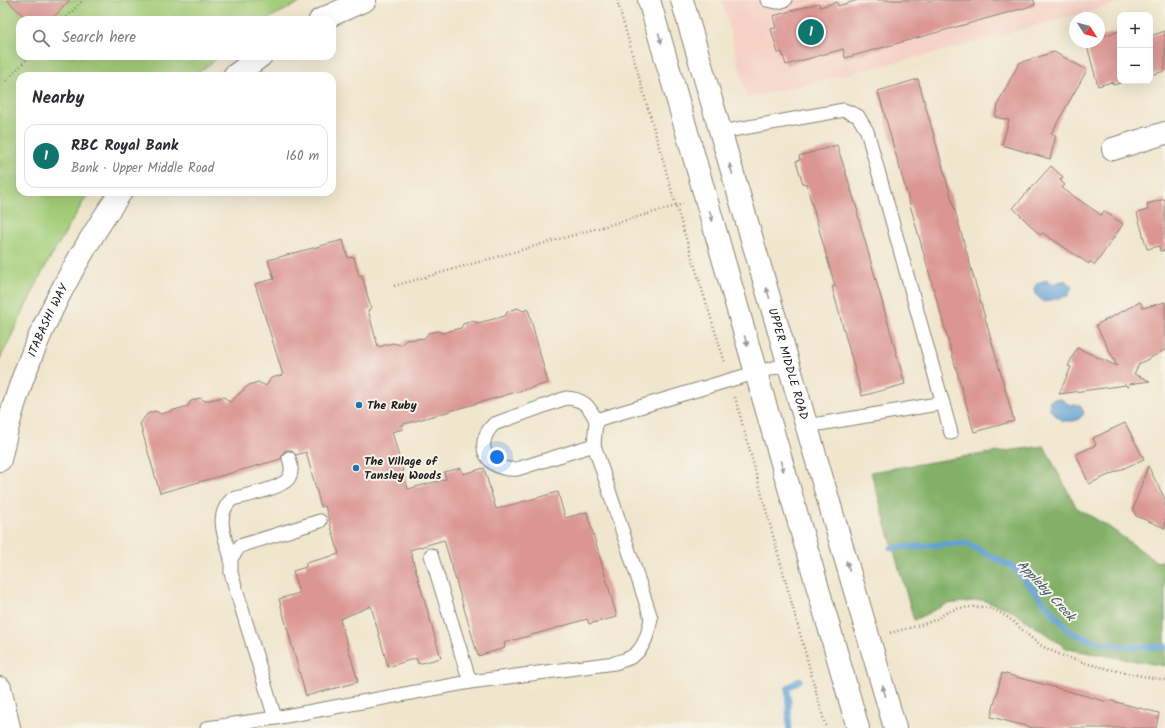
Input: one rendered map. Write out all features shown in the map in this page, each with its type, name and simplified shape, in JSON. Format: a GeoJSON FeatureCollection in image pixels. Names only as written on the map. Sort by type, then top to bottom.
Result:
{"type":"FeatureCollection","features":[{"type":"Feature","properties":{"kind":"main road"},"geometry":{"type":"LineString","coordinates":[[329,16],[365,0]]}},
{"type":"Feature","properties":{"kind":"main road"},"geometry":{"type":"LineString","coordinates":[[649,0],[755,374],[858,728]]}},
{"type":"Feature","properties":{"kind":"main road","name":"UPPER MIDDLE ROAD"},"geometry":{"type":"LineString","coordinates":[[682,0],[895,728]]}},
{"type":"Feature","properties":{"kind":"main road"},"geometry":{"type":"LineString","coordinates":[[239,72],[256,60]]}},
{"type":"Feature","properties":{"kind":"main road"},"geometry":{"type":"LineString","coordinates":[[1113,149],[1165,133]]}},
{"type":"Feature","properties":{"kind":"main road","name":"ITABASHI WAY"},"geometry":{"type":"LineString","coordinates":[[0,460],[8,423],[22,382],[44,329],[71,274],[100,222],[118,196]]}},
{"type":"Feature","properties":{"kind":"main road"},"geometry":{"type":"LineString","coordinates":[[0,688],[9,728]]}},
{"type":"Feature","properties":{"kind":"lane"},"geometry":{"type":"LineString","coordinates":[[767,0],[778,2],[785,0]]}},
{"type":"Feature","properties":{"kind":"lane"},"geometry":{"type":"LineString","coordinates":[[721,132],[844,110],[858,116],[867,131],[951,433]]}},
{"type":"Feature","properties":{"kind":"lane"},"geometry":{"type":"LineString","coordinates":[[596,420],[788,364]]}},
{"type":"Feature","properties":{"kind":"lane"},"geometry":{"type":"LineString","coordinates":[[207,728],[275,718],[470,682],[615,663],[632,657],[643,643],[649,631],[651,618],[594,444],[596,420],[590,409],[576,398],[566,398],[494,424],[488,430],[484,445],[485,452],[492,463],[506,470],[517,469],[594,444]]}},
{"type":"Feature","properties":{"kind":"lane"},"geometry":{"type":"LineString","coordinates":[[807,426],[943,403]]}},
{"type":"Feature","properties":{"kind":"lane"},"geometry":{"type":"LineString","coordinates":[[275,718],[235,588],[230,566],[231,558],[221,519],[226,505],[232,499],[284,482],[291,473],[289,458]]}},
{"type":"Feature","properties":{"kind":"lane"},"geometry":{"type":"LineString","coordinates":[[231,558],[235,551],[247,542],[320,521]]}},
{"type":"Feature","properties":{"kind":"lane"},"geometry":{"type":"LineString","coordinates":[[431,555],[470,682]]}},
{"type":"Feature","properties":{"kind":"path"},"geometry":{"type":"LineString","coordinates":[[68,16],[83,0]]}},
{"type":"Feature","properties":{"kind":"path"},"geometry":{"type":"LineString","coordinates":[[6,81],[26,60]]}},
{"type":"Feature","properties":{"kind":"path"},"geometry":{"type":"LineString","coordinates":[[394,286],[683,204]]}},
{"type":"Feature","properties":{"kind":"path"},"geometry":{"type":"LineString","coordinates":[[869,638],[937,619],[949,611],[978,607],[990,609],[1003,614],[1020,626],[1035,641],[1056,653],[1134,674],[1165,680]]}},
{"type":"Feature","properties":{"kind":"shaded area"},"geometry":{"type":"Polygon","coordinates":[[[722,0],[1130,0],[1086,12],[1069,12],[1069,17],[939,52],[747,98],[722,0]]]}},
{"type":"Feature","properties":{"kind":"green space"},"geometry":{"type":"Polygon","coordinates":[[[0,0],[305,0],[273,16],[16,16],[16,60],[215,60],[199,72],[16,72],[16,196],[87,196],[45,267],[0,359],[0,0]]]}},
{"type":"Feature","properties":{"kind":"green space"},"geometry":{"type":"Polygon","coordinates":[[[1044,446],[1076,507],[1109,527],[1157,562],[1165,560],[1165,666],[1068,649],[1009,609],[982,600],[947,604],[914,620],[871,472],[968,456],[1044,446]]]}},
{"type":"Feature","properties":{"kind":"water"},"geometry":{"type":"Polygon","coordinates":[[[1046,280],[1052,284],[1065,280],[1072,287],[1068,296],[1043,302],[1035,294],[1034,289],[1037,283],[1046,280]]]}},
{"type":"Feature","properties":{"kind":"water"},"geometry":{"type":"Polygon","coordinates":[[[1054,399],[1061,399],[1070,405],[1080,405],[1084,413],[1077,420],[1062,421],[1049,409],[1050,401],[1054,399]]]}},
{"type":"Feature","properties":{"kind":"building"},"geometry":{"type":"Polygon","coordinates":[[[7,0],[70,0],[55,16],[24,16],[7,0]]]}},
{"type":"Feature","properties":{"kind":"building"},"geometry":{"type":"Polygon","coordinates":[[[858,0],[1034,0],[1035,5],[845,58],[843,49],[786,65],[782,52],[778,53],[771,29],[776,28],[773,16],[819,3],[820,7],[837,2],[838,6],[858,0]]]}},
{"type":"Feature","properties":{"kind":"building"},"geometry":{"type":"Polygon","coordinates":[[[1165,31],[1165,71],[1153,74],[1153,48],[1153,35],[1165,31]]]}},
{"type":"Feature","properties":{"kind":"building"},"geometry":{"type":"Polygon","coordinates":[[[1117,32],[1117,84],[1113,85],[1112,82],[1098,86],[1088,48],[1105,48],[1105,35],[1117,32]]]}},
{"type":"Feature","properties":{"kind":"building"},"geometry":{"type":"Polygon","coordinates":[[[1054,52],[1087,70],[1051,134],[1056,135],[1050,159],[1002,145],[1009,120],[995,117],[999,101],[1019,63],[1054,52]]]}},
{"type":"Feature","properties":{"kind":"building"},"geometry":{"type":"Polygon","coordinates":[[[918,79],[1014,421],[974,432],[878,91],[918,79]]]}},
{"type":"Feature","properties":{"kind":"building"},"geometry":{"type":"Polygon","coordinates":[[[837,145],[858,212],[905,384],[862,396],[832,287],[835,286],[806,183],[803,184],[796,161],[800,160],[799,156],[837,145]]]}},
{"type":"Feature","properties":{"kind":"building"},"geometry":{"type":"Polygon","coordinates":[[[1051,166],[1063,177],[1060,180],[1065,185],[1062,188],[1101,215],[1104,211],[1123,224],[1095,265],[1090,261],[1089,264],[1043,233],[1040,235],[1013,208],[1051,166]]]}},
{"type":"Feature","properties":{"kind":"building"},"geometry":{"type":"Polygon","coordinates":[[[1165,199],[1165,250],[1160,251],[1159,246],[1147,249],[1137,213],[1148,210],[1147,204],[1165,199]]]}},
{"type":"Feature","properties":{"kind":"building","name":"The Village of Tansley Woods"},"geometry":{"type":"Polygon","coordinates":[[[343,240],[348,258],[354,257],[359,276],[362,275],[371,309],[368,310],[378,347],[393,343],[401,345],[406,340],[425,338],[428,333],[438,331],[442,333],[461,328],[463,324],[473,321],[478,323],[505,316],[508,311],[518,308],[523,311],[528,309],[548,383],[401,425],[403,429],[392,432],[408,489],[446,479],[444,472],[461,468],[463,474],[484,468],[496,509],[558,492],[565,518],[587,512],[617,617],[589,624],[587,619],[504,643],[505,648],[478,656],[444,540],[410,550],[441,658],[418,664],[416,658],[388,667],[371,606],[340,619],[358,682],[306,696],[279,599],[299,593],[293,571],[306,567],[306,563],[339,554],[325,506],[321,507],[306,452],[296,455],[291,450],[286,450],[281,459],[160,493],[140,424],[147,414],[155,411],[161,414],[188,406],[191,401],[200,398],[205,401],[224,397],[230,402],[249,385],[258,382],[266,386],[271,378],[283,375],[255,284],[274,279],[268,260],[343,240]]]}},
{"type":"Feature","properties":{"kind":"building"},"geometry":{"type":"Polygon","coordinates":[[[1140,302],[1143,308],[1165,302],[1165,350],[1139,364],[1134,374],[1150,381],[1129,384],[1128,388],[1126,385],[1059,394],[1071,367],[1068,366],[1077,348],[1117,366],[1096,325],[1140,302]]]}},
{"type":"Feature","properties":{"kind":"building"},"geometry":{"type":"Polygon","coordinates":[[[1125,423],[1144,459],[1089,484],[1076,454],[1096,445],[1093,438],[1125,423]]]}},
{"type":"Feature","properties":{"kind":"building"},"geometry":{"type":"Polygon","coordinates":[[[1148,466],[1165,499],[1165,528],[1136,516],[1133,509],[1148,466]]]}},
{"type":"Feature","properties":{"kind":"building"},"geometry":{"type":"Polygon","coordinates":[[[1002,673],[1108,702],[1108,700],[1159,713],[1156,728],[1033,728],[991,717],[1002,673]]]}},
{"type":"Feature","properties":{"kind":"waterway","name":"Appleby Creek"},"geometry":{"type":"LineString","coordinates":[[891,548],[966,543],[1014,568],[1071,633],[1100,643],[1133,647],[1165,647]]}},
{"type":"Feature","properties":{"kind":"waterway","name":"Appleby Creek"},"geometry":{"type":"LineString","coordinates":[[789,728],[788,688],[800,680]]}},
{"type":"Feature","properties":{"kind":"place","name":"RBC Royal Bank"},"geometry":{"type":"Point","coordinates":[811,32]}},
{"type":"Feature","properties":{"kind":"place","name":"The Ruby"},"geometry":{"type":"Point","coordinates":[359,405]}},
{"type":"Feature","properties":{"kind":"place","name":"The Village of Tansley Woods"},"geometry":{"type":"Point","coordinates":[356,468]}}]}
